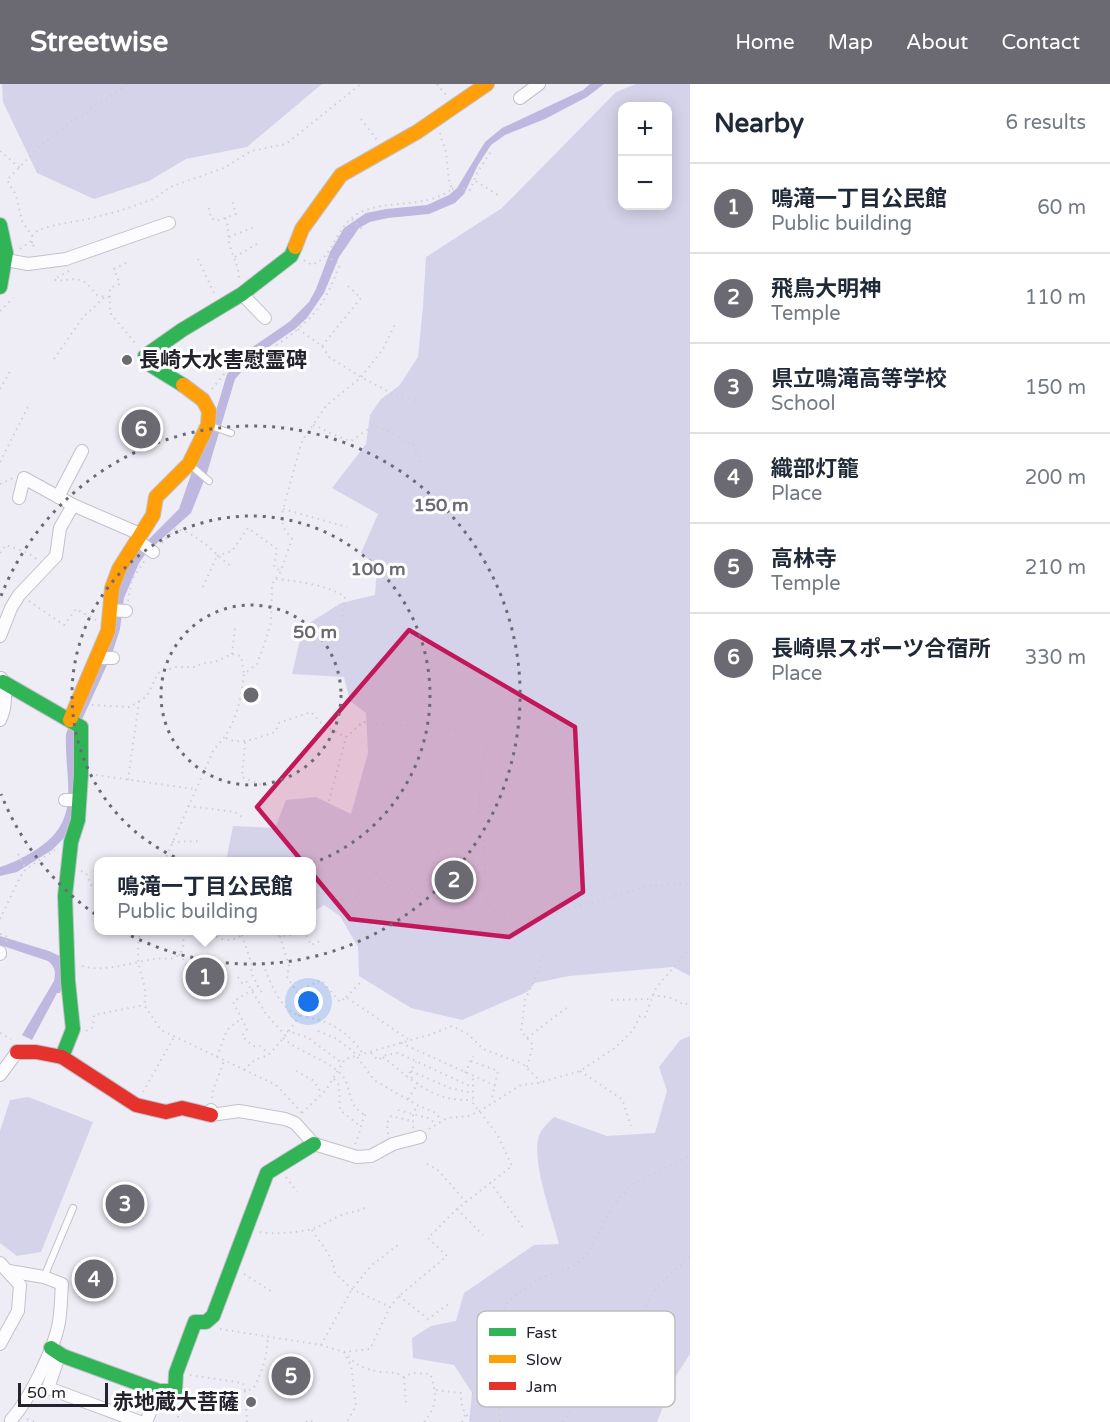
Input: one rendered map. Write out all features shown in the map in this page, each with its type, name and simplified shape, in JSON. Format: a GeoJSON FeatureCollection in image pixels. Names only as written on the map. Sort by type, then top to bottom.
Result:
{"type":"FeatureCollection","features":[{"type":"Feature","properties":{"kind":"street"},"geometry":{"type":"LineString","coordinates":[[62,1057],[73,1029],[64,896],[71,842],[78,820],[80,800],[81,774],[76,723],[108,627],[112,588],[119,569],[144,543],[156,496],[189,464],[208,425],[209,411],[203,400],[152,366],[145,356],[242,294],[291,255],[302,229],[341,175],[417,132],[487,84]]}},
{"type":"Feature","properties":{"kind":"street"},"geometry":{"type":"LineString","coordinates":[[520,98],[539,84]]}},
{"type":"Feature","properties":{"kind":"street"},"geometry":{"type":"LineString","coordinates":[[6,260],[28,264],[66,259],[169,223]]}},
{"type":"Feature","properties":{"kind":"street"},"geometry":{"type":"LineString","coordinates":[[0,225],[4,237],[6,260],[0,286]]}},
{"type":"Feature","properties":{"kind":"street"},"geometry":{"type":"LineString","coordinates":[[242,294],[265,318]]}},
{"type":"Feature","properties":{"kind":"street"},"geometry":{"type":"LineString","coordinates":[[58,497],[82,451]]}},
{"type":"Feature","properties":{"kind":"street"},"geometry":{"type":"LineString","coordinates":[[19,498],[24,478],[144,543]]}},
{"type":"Feature","properties":{"kind":"street"},"geometry":{"type":"LineString","coordinates":[[0,636],[10,608],[19,595],[56,556],[60,528],[73,505]]}},
{"type":"Feature","properties":{"kind":"street"},"geometry":{"type":"LineString","coordinates":[[109,610],[126,611]]}},
{"type":"Feature","properties":{"kind":"street"},"geometry":{"type":"LineString","coordinates":[[98,657],[113,658]]}},
{"type":"Feature","properties":{"kind":"street"},"geometry":{"type":"LineString","coordinates":[[2,679],[76,723]]}},
{"type":"Feature","properties":{"kind":"street"},"geometry":{"type":"LineString","coordinates":[[0,720],[4,711],[2,679]]}},
{"type":"Feature","properties":{"kind":"street"},"geometry":{"type":"LineString","coordinates":[[65,800],[80,800]]}},
{"type":"Feature","properties":{"kind":"street"},"geometry":{"type":"LineString","coordinates":[[0,1075],[23,1052],[62,1057],[136,1105],[166,1112],[182,1108],[211,1112],[239,1111],[298,1118],[314,1144],[352,1156],[371,1156],[390,1146],[418,1137]]}},
{"type":"Feature","properties":{"kind":"street"},"geometry":{"type":"LineString","coordinates":[[51,1348],[63,1356],[159,1391],[175,1391],[176,1373],[195,1322],[206,1322],[213,1316],[267,1173],[314,1144]]}},
{"type":"Feature","properties":{"kind":"street"},"geometry":{"type":"LineString","coordinates":[[4,1267],[62,1284],[59,1323],[51,1348],[23,1407],[11,1420]]}},
{"type":"Feature","properties":{"kind":"street"},"geometry":{"type":"LineString","coordinates":[[0,1344],[18,1311],[20,1298],[20,1285],[4,1267]]}},
{"type":"Feature","properties":{"kind":"street"},"geometry":{"type":"LineString","coordinates":[[51,1348],[57,1362],[48,1388],[140,1422]]}},
{"type":"Feature","properties":{"kind":"street"},"geometry":{"type":"LineString","coordinates":[[146,1422],[159,1391]]}},
{"type":"Feature","properties":{"kind":"lane"},"geometry":{"type":"LineString","coordinates":[[208,425],[231,433]]}},
{"type":"Feature","properties":{"kind":"lane"},"geometry":{"type":"LineString","coordinates":[[189,464],[209,481]]}},
{"type":"Feature","properties":{"kind":"lane"},"geometry":{"type":"LineString","coordinates":[[44,1277],[73,1208]]}},
{"type":"Feature","properties":{"kind":"path"},"geometry":{"type":"LineString","coordinates":[[32,243],[32,236],[22,221],[16,195],[7,180],[40,146],[70,122],[86,114],[93,106],[103,102],[127,84]]}},
{"type":"Feature","properties":{"kind":"path"},"geometry":{"type":"LineString","coordinates":[[32,236],[38,230],[102,215],[154,199],[170,187],[224,168],[251,152],[286,144],[361,84]]}},
{"type":"Feature","properties":{"kind":"path"},"geometry":{"type":"LineString","coordinates":[[361,118],[383,150]]}},
{"type":"Feature","properties":{"kind":"path"},"geometry":{"type":"LineString","coordinates":[[440,131],[441,141],[446,149],[449,183],[452,189]]}},
{"type":"Feature","properties":{"kind":"path"},"geometry":{"type":"LineString","coordinates":[[292,251],[312,265],[327,256],[342,227],[367,211],[435,199],[456,187],[470,190],[481,166],[492,150]]}},
{"type":"Feature","properties":{"kind":"path"},"geometry":{"type":"LineString","coordinates":[[0,151],[20,168]]}},
{"type":"Feature","properties":{"kind":"path"},"geometry":{"type":"LineString","coordinates":[[475,181],[501,197]]}},
{"type":"Feature","properties":{"kind":"path"},"geometry":{"type":"LineString","coordinates":[[209,208],[211,218],[216,221],[225,218],[236,214],[232,200]]}},
{"type":"Feature","properties":{"kind":"path"},"geometry":{"type":"LineString","coordinates":[[225,218],[229,225],[229,245],[238,263],[242,294]]}},
{"type":"Feature","properties":{"kind":"path"},"geometry":{"type":"LineString","coordinates":[[352,219],[362,229]]}},
{"type":"Feature","properties":{"kind":"path"},"geometry":{"type":"LineString","coordinates":[[229,237],[257,226]]}},
{"type":"Feature","properties":{"kind":"path"},"geometry":{"type":"LineString","coordinates":[[235,257],[260,242]]}},
{"type":"Feature","properties":{"kind":"path"},"geometry":{"type":"LineString","coordinates":[[203,400],[238,357],[257,358],[298,329],[321,305],[340,265],[327,256]]}},
{"type":"Feature","properties":{"kind":"path"},"geometry":{"type":"LineString","coordinates":[[198,259],[220,306]]}},
{"type":"Feature","properties":{"kind":"path"},"geometry":{"type":"LineString","coordinates":[[126,263],[114,269],[120,284],[110,288],[110,313],[145,356]]}},
{"type":"Feature","properties":{"kind":"path"},"geometry":{"type":"LineString","coordinates":[[75,268],[54,279],[57,281],[84,280],[98,296],[110,297]]}},
{"type":"Feature","properties":{"kind":"path"},"geometry":{"type":"LineString","coordinates":[[322,346],[361,298],[348,286]]}},
{"type":"Feature","properties":{"kind":"path"},"geometry":{"type":"LineString","coordinates":[[54,359],[83,317],[106,296]]}},
{"type":"Feature","properties":{"kind":"path"},"geometry":{"type":"LineString","coordinates":[[0,310],[13,298]]}},
{"type":"Feature","properties":{"kind":"path"},"geometry":{"type":"LineString","coordinates":[[243,674],[257,664],[271,623],[271,591],[292,539],[283,529],[283,509],[302,441],[326,406],[361,377],[383,349],[395,324]]}},
{"type":"Feature","properties":{"kind":"path"},"geometry":{"type":"LineString","coordinates":[[298,329],[322,346],[329,357],[361,377],[393,394],[417,401]]}},
{"type":"Feature","properties":{"kind":"path"},"geometry":{"type":"LineString","coordinates":[[0,389],[12,368]]}},
{"type":"Feature","properties":{"kind":"path"},"geometry":{"type":"LineString","coordinates":[[0,462],[30,403]]}},
{"type":"Feature","properties":{"kind":"path"},"geometry":{"type":"LineString","coordinates":[[313,425],[351,441],[374,425],[393,433],[407,444],[413,443],[421,466]]}},
{"type":"Feature","properties":{"kind":"path"},"geometry":{"type":"LineString","coordinates":[[283,509],[347,527]]}},
{"type":"Feature","properties":{"kind":"path"},"geometry":{"type":"LineString","coordinates":[[203,587],[217,556],[232,551],[248,528],[277,549],[274,567],[281,571]]}},
{"type":"Feature","properties":{"kind":"path"},"geometry":{"type":"LineString","coordinates":[[180,530],[206,544],[232,567]]}},
{"type":"Feature","properties":{"kind":"path"},"geometry":{"type":"LineString","coordinates":[[0,553],[6,544],[28,553],[48,566]]}},
{"type":"Feature","properties":{"kind":"path"},"geometry":{"type":"LineString","coordinates":[[276,579],[324,587],[338,591],[345,597],[339,637]]}},
{"type":"Feature","properties":{"kind":"path"},"geometry":{"type":"LineString","coordinates":[[19,595],[64,625],[76,609],[108,627]]}},
{"type":"Feature","properties":{"kind":"path"},"geometry":{"type":"LineString","coordinates":[[232,654],[235,627]]}},
{"type":"Feature","properties":{"kind":"path"},"geometry":{"type":"LineString","coordinates":[[90,705],[130,706],[147,696],[158,673],[175,667],[195,667],[203,663],[215,662],[232,654],[241,656],[242,694],[236,717],[226,738],[214,749],[166,857]]}},
{"type":"Feature","properties":{"kind":"path"},"geometry":{"type":"LineString","coordinates":[[128,780],[139,701]]}},
{"type":"Feature","properties":{"kind":"path"},"geometry":{"type":"LineString","coordinates":[[226,738],[244,742],[275,732],[279,723],[311,712],[324,726],[346,737]]}},
{"type":"Feature","properties":{"kind":"path"},"geometry":{"type":"LineString","coordinates":[[329,801],[346,737],[363,722],[455,730]]}},
{"type":"Feature","properties":{"kind":"path"},"geometry":{"type":"LineString","coordinates":[[489,732],[480,782],[479,813],[484,843],[484,898],[497,913],[523,918],[541,917],[648,886],[690,884]]}},
{"type":"Feature","properties":{"kind":"path"},"geometry":{"type":"LineString","coordinates":[[244,742],[242,777],[262,785],[270,784]]}},
{"type":"Feature","properties":{"kind":"path"},"geometry":{"type":"LineString","coordinates":[[81,774],[118,777],[195,789]]}},
{"type":"Feature","properties":{"kind":"path"},"geometry":{"type":"LineString","coordinates":[[188,806],[235,812],[245,819]]}},
{"type":"Feature","properties":{"kind":"path"},"geometry":{"type":"LineString","coordinates":[[172,842],[202,841]]}},
{"type":"Feature","properties":{"kind":"path"},"geometry":{"type":"LineString","coordinates":[[0,919],[26,869],[65,843],[71,842]]}},
{"type":"Feature","properties":{"kind":"path"},"geometry":{"type":"LineString","coordinates":[[316,900],[318,892],[352,903],[375,870],[388,886],[398,873],[419,897],[440,852],[447,873],[484,873]]}},
{"type":"Feature","properties":{"kind":"path"},"geometry":{"type":"LineString","coordinates":[[18,854],[26,869]]}},
{"type":"Feature","properties":{"kind":"path"},"geometry":{"type":"LineString","coordinates":[[68,866],[86,873],[91,885],[94,884]]}},
{"type":"Feature","properties":{"kind":"path"},"geometry":{"type":"LineString","coordinates":[[0,934],[8,937]]}},
{"type":"Feature","properties":{"kind":"path"},"geometry":{"type":"LineString","coordinates":[[140,935],[138,963],[145,988],[144,1005],[161,1030],[276,1085],[298,1118],[322,1094],[345,1059],[452,1026],[468,1034],[483,1049],[513,1059],[527,1067],[541,1082]]}},
{"type":"Feature","properties":{"kind":"path"},"geometry":{"type":"LineString","coordinates":[[68,956],[84,967],[120,967],[159,958],[171,959],[184,949],[183,935]]}},
{"type":"Feature","properties":{"kind":"path"},"geometry":{"type":"LineString","coordinates":[[213,935],[218,939],[229,941],[242,935],[252,965],[251,973],[262,993]]}},
{"type":"Feature","properties":{"kind":"path"},"geometry":{"type":"LineString","coordinates":[[294,935],[280,936],[289,966],[287,977],[297,992],[321,980],[340,1002],[361,982]]}},
{"type":"Feature","properties":{"kind":"path"},"geometry":{"type":"LineString","coordinates":[[306,935],[311,945],[320,941]]}},
{"type":"Feature","properties":{"kind":"path"},"geometry":{"type":"LineString","coordinates":[[417,1105],[412,1121],[418,1137],[441,1120],[478,1112],[521,1085],[580,1071],[616,1047],[633,1030],[640,1016],[645,1017],[656,988],[690,948]]}},
{"type":"Feature","properties":{"kind":"path"},"geometry":{"type":"LineString","coordinates":[[527,1067],[533,1045],[521,1031],[525,1000],[539,970],[544,950]]}},
{"type":"Feature","properties":{"kind":"path"},"geometry":{"type":"LineString","coordinates":[[179,954],[186,962],[192,989]]}},
{"type":"Feature","properties":{"kind":"path"},"geometry":{"type":"LineString","coordinates":[[263,964],[270,982],[289,1010],[346,1033],[363,1054]]}},
{"type":"Feature","properties":{"kind":"path"},"geometry":{"type":"LineString","coordinates":[[238,976],[242,983],[246,981],[266,1014],[290,1044],[314,1055],[341,1073],[354,1106],[364,1116]]}},
{"type":"Feature","properties":{"kind":"path"},"geometry":{"type":"LineString","coordinates":[[258,986],[233,1002],[247,1029],[242,1036],[253,1046],[260,1046],[269,1054]]}},
{"type":"Feature","properties":{"kind":"path"},"geometry":{"type":"LineString","coordinates":[[346,997],[408,1040]]}},
{"type":"Feature","properties":{"kind":"path"},"geometry":{"type":"LineString","coordinates":[[611,1000],[652,997],[672,998],[684,1005],[690,1002]]}},
{"type":"Feature","properties":{"kind":"path"},"geometry":{"type":"LineString","coordinates":[[70,1038],[93,1027],[94,1015],[144,1005]]}},
{"type":"Feature","properties":{"kind":"path"},"geometry":{"type":"LineString","coordinates":[[527,1038],[569,1005]]}},
{"type":"Feature","properties":{"kind":"path"},"geometry":{"type":"LineString","coordinates":[[244,1070],[255,1060],[269,1054],[298,1020],[299,1015]]}},
{"type":"Feature","properties":{"kind":"path"},"geometry":{"type":"LineString","coordinates":[[217,1057],[227,1030],[243,1018]]}},
{"type":"Feature","properties":{"kind":"path"},"geometry":{"type":"LineString","coordinates":[[318,1030],[335,1038],[353,1051],[374,1080],[417,1105],[436,1113],[441,1120]]}},
{"type":"Feature","properties":{"kind":"path"},"geometry":{"type":"LineString","coordinates":[[287,1031],[307,1037],[342,1064]]}},
{"type":"Feature","properties":{"kind":"path"},"geometry":{"type":"LineString","coordinates":[[136,1105],[175,1037]]}},
{"type":"Feature","properties":{"kind":"path"},"geometry":{"type":"LineString","coordinates":[[401,1043],[496,1086]]}},
{"type":"Feature","properties":{"kind":"path"},"geometry":{"type":"LineString","coordinates":[[370,1052],[378,1060],[383,1056],[398,1053],[472,1086]]}},
{"type":"Feature","properties":{"kind":"path"},"geometry":{"type":"LineString","coordinates":[[383,1056],[413,1080],[448,1098],[473,1100]]}},
{"type":"Feature","properties":{"kind":"path"},"geometry":{"type":"LineString","coordinates":[[465,1073],[474,1056]]}},
{"type":"Feature","properties":{"kind":"path"},"geometry":{"type":"LineString","coordinates":[[211,1112],[213,1090],[224,1060]]}},
{"type":"Feature","properties":{"kind":"path"},"geometry":{"type":"LineString","coordinates":[[413,1080],[409,1074],[416,1061]]}},
{"type":"Feature","properties":{"kind":"path"},"geometry":{"type":"LineString","coordinates":[[471,1061],[498,1071],[492,1098],[496,1101]]}},
{"type":"Feature","properties":{"kind":"path"},"geometry":{"type":"LineString","coordinates":[[296,1071],[314,1081],[322,1094]]}},
{"type":"Feature","properties":{"kind":"path"},"geometry":{"type":"LineString","coordinates":[[411,1071],[450,1089],[472,1094]]}},
{"type":"Feature","properties":{"kind":"path"},"geometry":{"type":"LineString","coordinates":[[580,1071],[622,1099],[631,1126]]}},
{"type":"Feature","properties":{"kind":"path"},"geometry":{"type":"LineString","coordinates":[[206,1322],[222,1330],[268,1335],[321,1345],[344,1352],[370,1349],[390,1307],[399,1296],[447,1256],[428,1238],[457,1209],[512,1166],[497,1134],[478,1112],[472,1094],[473,1077]]}},
{"type":"Feature","properties":{"kind":"path"},"geometry":{"type":"LineString","coordinates":[[334,1078],[339,1085],[340,1110],[361,1127]]}},
{"type":"Feature","properties":{"kind":"path"},"geometry":{"type":"LineString","coordinates":[[408,1100],[418,1083]]}},
{"type":"Feature","properties":{"kind":"path"},"geometry":{"type":"LineString","coordinates":[[398,1110],[428,1118],[435,1124]]}},
{"type":"Feature","properties":{"kind":"path"},"geometry":{"type":"LineString","coordinates":[[352,1156],[364,1116],[368,1111]]}},
{"type":"Feature","properties":{"kind":"path"},"geometry":{"type":"LineString","coordinates":[[390,1146],[387,1123],[391,1116],[412,1121]]}},
{"type":"Feature","properties":{"kind":"path"},"geometry":{"type":"LineString","coordinates":[[504,1311],[507,1302],[540,1278],[574,1266],[588,1253],[614,1204],[633,1184],[690,1156]]}},
{"type":"Feature","properties":{"kind":"path"},"geometry":{"type":"LineString","coordinates":[[427,1164],[437,1169],[466,1202]]}},
{"type":"Feature","properties":{"kind":"path"},"geometry":{"type":"LineString","coordinates":[[490,1182],[524,1229]]}},
{"type":"Feature","properties":{"kind":"path"},"geometry":{"type":"LineString","coordinates":[[246,1226],[266,1234],[312,1230],[345,1213],[357,1213],[366,1207]]}},
{"type":"Feature","properties":{"kind":"path"},"geometry":{"type":"LineString","coordinates":[[457,1209],[483,1235]]}},
{"type":"Feature","properties":{"kind":"path"},"geometry":{"type":"LineString","coordinates":[[312,1230],[333,1261],[335,1273],[352,1289],[390,1307]]}},
{"type":"Feature","properties":{"kind":"path"},"geometry":{"type":"LineString","coordinates":[[321,1345],[352,1289],[372,1265],[398,1245]]}},
{"type":"Feature","properties":{"kind":"path"},"geometry":{"type":"LineString","coordinates":[[643,1311],[655,1289],[690,1256]]}},
{"type":"Feature","properties":{"kind":"path"},"geometry":{"type":"LineString","coordinates":[[229,1274],[246,1275],[274,1293]]}},
{"type":"Feature","properties":{"kind":"path"},"geometry":{"type":"LineString","coordinates":[[399,1296],[428,1318],[450,1304]]}},
{"type":"Feature","properties":{"kind":"path"},"geometry":{"type":"LineString","coordinates":[[244,1391],[253,1389],[262,1372],[267,1354],[268,1335]]}},
{"type":"Feature","properties":{"kind":"path"},"geometry":{"type":"LineString","coordinates":[[344,1352],[353,1363],[362,1367],[382,1372],[396,1372],[404,1377]]}},
{"type":"Feature","properties":{"kind":"path"},"geometry":{"type":"LineString","coordinates":[[344,1352],[351,1365],[356,1406],[347,1422]]}},
{"type":"Feature","properties":{"kind":"path"},"geometry":{"type":"LineString","coordinates":[[176,1373],[243,1383],[247,1422]]}},
{"type":"Feature","properties":{"kind":"path"},"geometry":{"type":"LineString","coordinates":[[404,1377],[412,1373],[430,1374],[436,1390],[435,1405],[431,1415],[424,1422]]}},
{"type":"Feature","properties":{"kind":"path"},"geometry":{"type":"LineString","coordinates":[[404,1377],[406,1404]]}},
{"type":"Feature","properties":{"kind":"path"},"geometry":{"type":"LineString","coordinates":[[436,1390],[461,1393],[461,1406],[465,1415],[474,1422]]}},
{"type":"Feature","properties":{"kind":"path"},"geometry":{"type":"LineString","coordinates":[[472,1393],[477,1394]]}},
{"type":"Feature","properties":{"kind":"path"},"geometry":{"type":"LineString","coordinates":[[563,1422],[573,1407]]}},
{"type":"Feature","properties":{"kind":"path"},"geometry":{"type":"LineString","coordinates":[[178,1422],[179,1409]]}},
{"type":"Feature","properties":{"kind":"path"},"geometry":{"type":"LineString","coordinates":[[462,1422],[465,1415]]}},
{"type":"Feature","properties":{"kind":"path"},"geometry":{"type":"LineString","coordinates":[[306,1422],[308,1420],[315,1422]]}},
{"type":"Feature","properties":{"kind":"highlighted area"},"geometry":{"type":"Polygon","coordinates":[[[409,630],[575,727],[583,892],[509,937],[350,919],[257,807],[409,630]]]}},
{"type":"Feature","properties":{"kind":"shaded area"},"geometry":{"type":"Polygon","coordinates":[[[2,84],[322,84],[247,147],[186,159],[149,181],[94,199],[37,173],[3,102],[2,84]]]}},
{"type":"Feature","properties":{"kind":"shaded area"},"geometry":{"type":"Polygon","coordinates":[[[590,84],[604,84],[587,97],[545,119],[505,135],[491,145],[464,194],[455,203],[429,214],[388,218],[370,222],[359,228],[339,257],[324,293],[307,318],[257,355],[235,379],[207,473],[191,513],[147,552],[139,563],[124,598],[120,629],[112,654],[75,735],[76,813],[65,837],[52,850],[17,872],[0,876],[0,867],[34,851],[50,839],[60,827],[66,813],[68,799],[66,734],[125,571],[141,547],[179,509],[213,421],[227,374],[251,348],[289,322],[309,302],[330,252],[344,228],[366,213],[427,205],[449,195],[457,188],[485,142],[502,128],[583,90],[590,84]]]}},
{"type":"Feature","properties":{"kind":"shaded area"},"geometry":{"type":"Polygon","coordinates":[[[636,84],[690,84],[690,976],[673,967],[569,976],[535,983],[527,992],[462,1020],[411,1008],[359,976],[358,947],[340,916],[324,905],[316,910],[316,857],[227,857],[233,826],[275,828],[286,800],[316,797],[351,814],[368,753],[366,713],[350,701],[344,677],[292,674],[303,627],[341,603],[375,595],[377,566],[361,553],[378,514],[332,488],[366,444],[370,415],[381,399],[399,386],[418,357],[426,257],[502,208],[616,92],[636,84]]]}},
{"type":"Feature","properties":{"kind":"shaded area"},"geometry":{"type":"Polygon","coordinates":[[[0,936],[62,957],[63,983],[60,993],[57,993],[32,1040],[22,1035],[54,981],[54,970],[48,961],[0,945],[0,936]]]}},
{"type":"Feature","properties":{"kind":"shaded area"},"geometry":{"type":"Polygon","coordinates":[[[690,1036],[690,1354],[675,1377],[675,1311],[477,1311],[477,1407],[663,1407],[657,1422],[469,1422],[472,1393],[454,1365],[413,1358],[412,1338],[431,1326],[456,1321],[464,1293],[534,1245],[559,1244],[538,1164],[537,1151],[540,1132],[554,1117],[607,1136],[655,1133],[667,1091],[659,1067],[680,1040],[690,1036]]]}},
{"type":"Feature","properties":{"kind":"shaded area"},"geometry":{"type":"Polygon","coordinates":[[[28,1097],[93,1122],[41,1252],[17,1256],[0,1243],[0,1131],[10,1100],[28,1097]]]}},
{"type":"Feature","properties":{"kind":"traffic: fast"},"geometry":{"type":"LineString","coordinates":[[0,225],[6,253],[0,287]]}},
{"type":"Feature","properties":{"kind":"traffic: fast"},"geometry":{"type":"LineString","coordinates":[[183,385],[152,366],[145,356],[182,330],[242,294],[291,256],[295,247]]}},
{"type":"Feature","properties":{"kind":"traffic: fast"},"geometry":{"type":"LineString","coordinates":[[3,682],[81,727],[78,820],[71,842],[65,896],[68,981],[73,1029],[62,1057]]}},
{"type":"Feature","properties":{"kind":"traffic: fast"},"geometry":{"type":"LineString","coordinates":[[51,1348],[63,1356],[159,1391],[175,1391],[176,1373],[195,1322],[206,1322],[213,1316],[267,1173],[314,1144]]}},
{"type":"Feature","properties":{"kind":"traffic: slow"},"geometry":{"type":"LineString","coordinates":[[295,247],[302,229],[341,175],[417,132],[487,84]]}},
{"type":"Feature","properties":{"kind":"traffic: slow"},"geometry":{"type":"LineString","coordinates":[[70,720],[108,631],[112,588],[119,569],[153,515],[156,497],[189,464],[208,425],[209,411],[203,400],[183,385]]}},
{"type":"Feature","properties":{"kind":"traffic: jam"},"geometry":{"type":"LineString","coordinates":[[17,1052],[36,1052],[62,1057],[136,1105],[166,1112],[182,1108],[211,1115]]}},
{"type":"Feature","properties":{"kind":"place","name":"長崎大水害慰霊碑"},"geometry":{"type":"Point","coordinates":[127,360]}},
{"type":"Feature","properties":{"kind":"place","name":"長崎県スポーツ合宿所"},"geometry":{"type":"Point","coordinates":[141,429]}},
{"type":"Feature","properties":{"kind":"place","name":"飛鳥大明神"},"geometry":{"type":"Point","coordinates":[454,880]}},
{"type":"Feature","properties":{"kind":"place","name":"鳴滝一丁目公民館"},"geometry":{"type":"Point","coordinates":[205,977]}},
{"type":"Feature","properties":{"kind":"place","name":"県立鳴滝高等学校"},"geometry":{"type":"Point","coordinates":[125,1204]}},
{"type":"Feature","properties":{"kind":"place","name":"織部灯籠"},"geometry":{"type":"Point","coordinates":[94,1279]}},
{"type":"Feature","properties":{"kind":"place","name":"高林寺"},"geometry":{"type":"Point","coordinates":[291,1376]}},
{"type":"Feature","properties":{"kind":"place","name":"赤地蔵大菩薩"},"geometry":{"type":"Point","coordinates":[251,1402]}}]}
